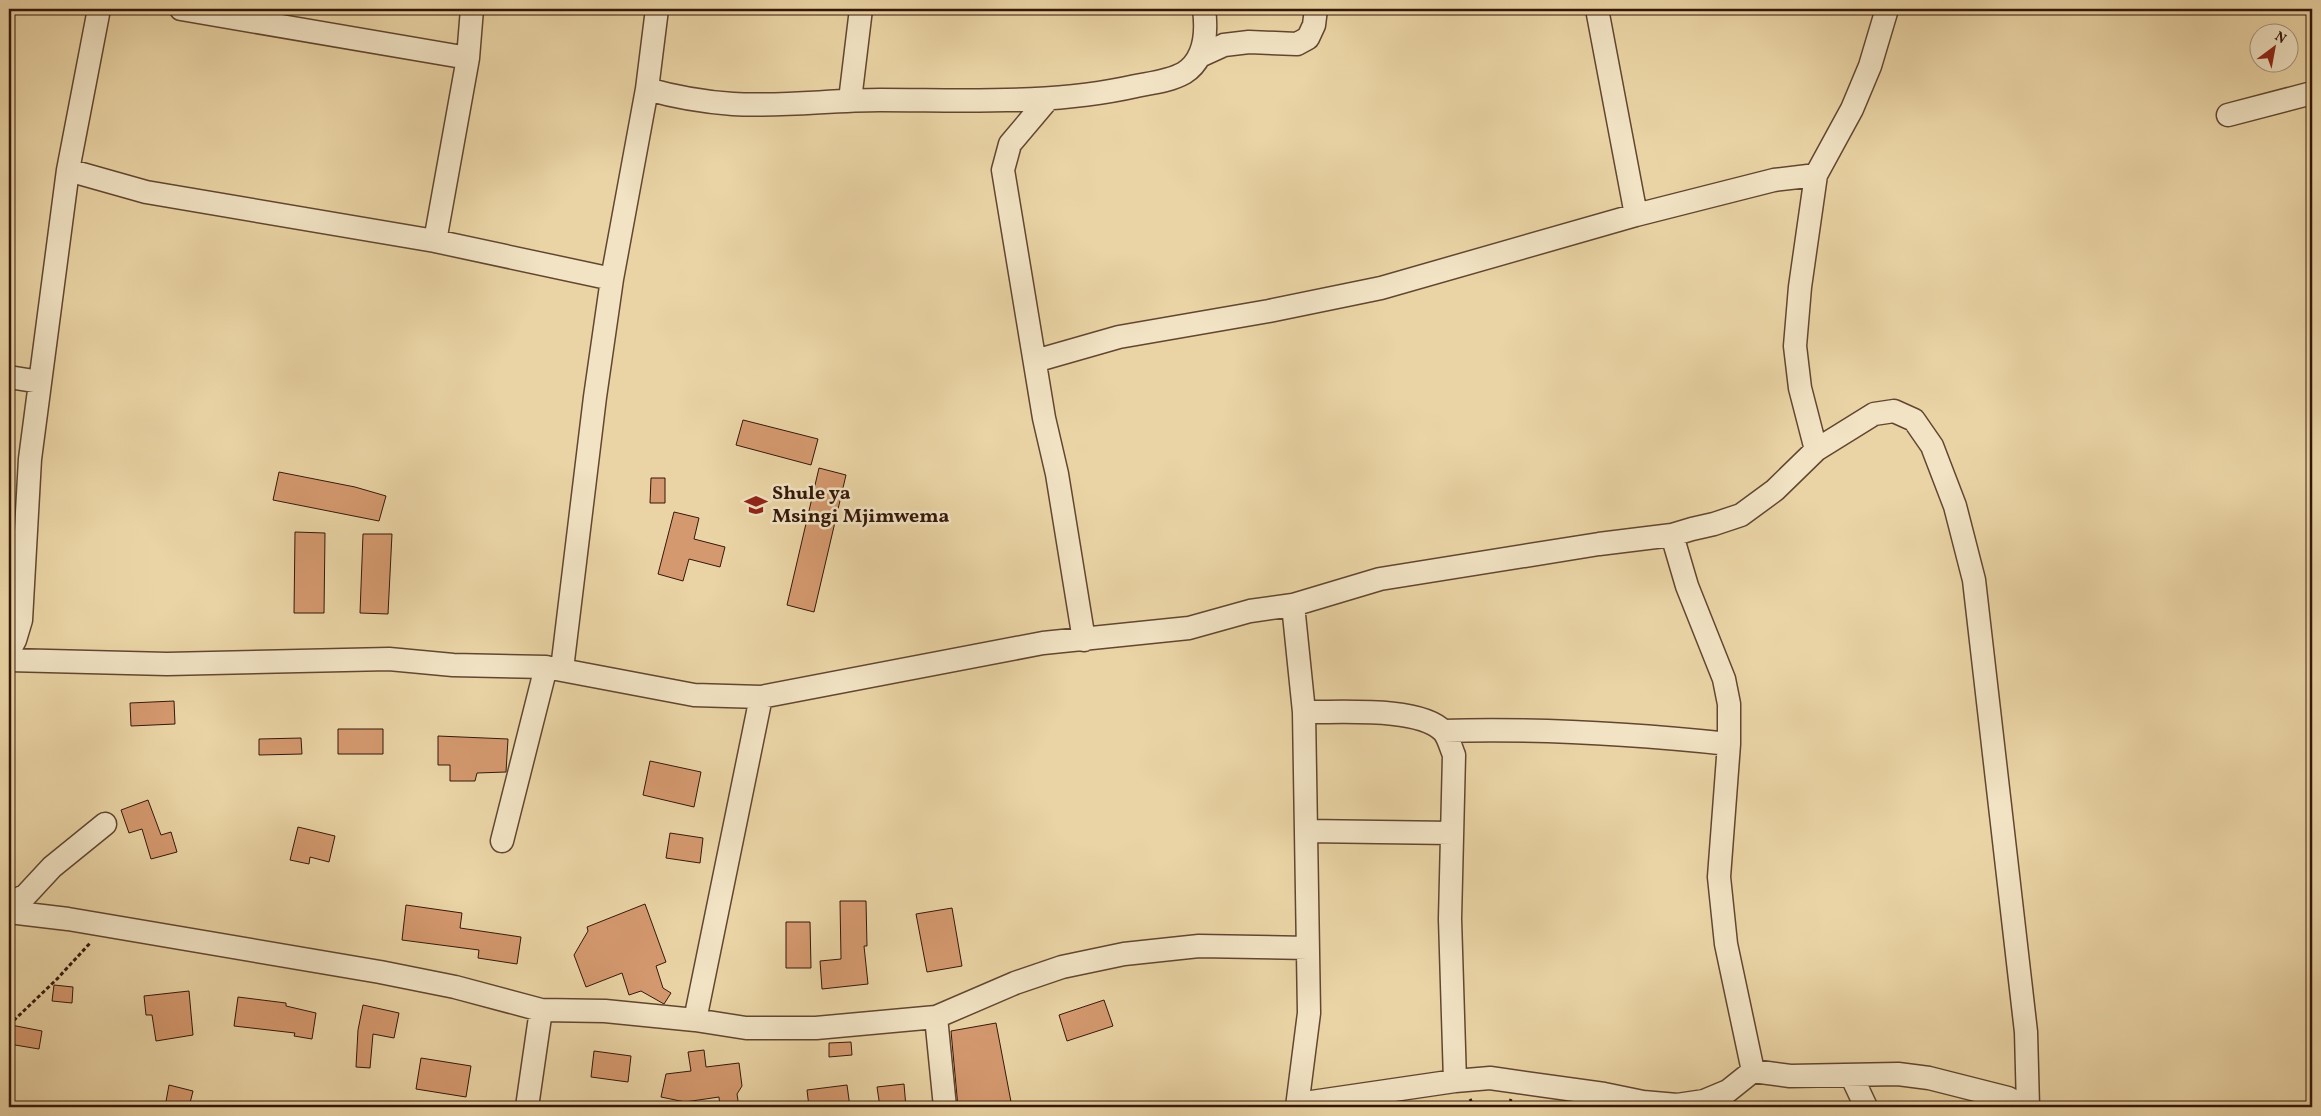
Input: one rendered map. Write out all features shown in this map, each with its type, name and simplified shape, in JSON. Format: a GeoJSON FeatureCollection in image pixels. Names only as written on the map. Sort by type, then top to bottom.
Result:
{"type":"FeatureCollection","features":[{"type":"Feature","properties":{"kind":"street"},"geometry":{"type":"LineString","coordinates":[[9,651],[15,640],[21,620],[30,459],[68,170],[99,9]]}},
{"type":"Feature","properties":{"kind":"street"},"geometry":{"type":"LineString","coordinates":[[181,9],[468,58]]}},
{"type":"Feature","properties":{"kind":"street"},"geometry":{"type":"LineString","coordinates":[[435,241],[468,58],[472,9]]}},
{"type":"Feature","properties":{"kind":"street"},"geometry":{"type":"LineString","coordinates":[[502,841],[554,668],[612,279],[648,89],[657,9]]}},
{"type":"Feature","properties":{"kind":"street"},"geometry":{"type":"LineString","coordinates":[[850,100],[861,9]]}},
{"type":"Feature","properties":{"kind":"street"},"geometry":{"type":"LineString","coordinates":[[1202,54],[1204,9]]}},
{"type":"Feature","properties":{"kind":"street"},"geometry":{"type":"LineString","coordinates":[[648,89],[677,97],[733,104],[850,100],[982,102],[1048,99],[1121,90],[1158,81],[1183,73],[1202,54],[1224,45],[1248,42],[1297,44],[1308,38],[1314,25],[1316,9]]}},
{"type":"Feature","properties":{"kind":"street"},"geometry":{"type":"LineString","coordinates":[[1597,9],[1636,215]]}},
{"type":"Feature","properties":{"kind":"street"},"geometry":{"type":"LineString","coordinates":[[1816,450],[1800,388],[1795,346],[1800,287],[1816,175],[1859,92],[1870,66],[1886,9]]}},
{"type":"Feature","properties":{"kind":"street"},"geometry":{"type":"LineString","coordinates":[[2228,115],[2312,92]]}},
{"type":"Feature","properties":{"kind":"street"},"geometry":{"type":"LineString","coordinates":[[1048,99],[1010,144],[1003,170],[1044,418],[1057,474],[1084,640]]}},
{"type":"Feature","properties":{"kind":"street"},"geometry":{"type":"LineString","coordinates":[[68,170],[146,192],[435,241],[612,279]]}},
{"type":"Feature","properties":{"kind":"street"},"geometry":{"type":"LineString","coordinates":[[1035,361],[1118,337],[1269,311],[1381,288],[1636,215],[1774,180],[1816,175]]}},
{"type":"Feature","properties":{"kind":"street"},"geometry":{"type":"LineString","coordinates":[[9,378],[40,382]]}},
{"type":"Feature","properties":{"kind":"street"},"geometry":{"type":"LineString","coordinates":[[9,660],[167,664],[389,659],[453,665],[554,668],[694,695],[761,697],[1043,643],[1189,628],[1250,611],[1293,605],[1380,580],[1599,544],[1672,535],[1741,515],[1775,490],[1816,450],[1874,414],[1894,411],[1914,420],[1932,446],[1955,506],[1975,590],[2026,1032],[2027,1107],[2008,1098],[1929,1078],[1898,1074],[1790,1076],[1754,1071],[1728,1091],[1704,1101],[1677,1106],[1490,1078],[1455,1081],[1298,1106],[1309,1013],[1304,712],[1293,605]]}},
{"type":"Feature","properties":{"kind":"street"},"geometry":{"type":"LineString","coordinates":[[1672,535],[1687,586],[1724,679],[1729,704],[1729,744],[1719,877],[1726,944],[1754,1071]]}},
{"type":"Feature","properties":{"kind":"street"},"geometry":{"type":"LineString","coordinates":[[696,1020],[761,697]]}},
{"type":"Feature","properties":{"kind":"street"},"geometry":{"type":"LineString","coordinates":[[1304,712],[1405,715],[1426,721],[1443,731],[1554,730],[1666,737],[1729,744]]}},
{"type":"Feature","properties":{"kind":"street"},"geometry":{"type":"LineString","coordinates":[[1443,731],[1454,755],[1450,919],[1455,1081]]}},
{"type":"Feature","properties":{"kind":"street"},"geometry":{"type":"LineString","coordinates":[[9,904],[26,895],[52,867],[105,824]]}},
{"type":"Feature","properties":{"kind":"street"},"geometry":{"type":"LineString","coordinates":[[1306,831],[1452,833]]}},
{"type":"Feature","properties":{"kind":"street"},"geometry":{"type":"LineString","coordinates":[[9,912],[106,926],[380,972],[455,987],[541,1010],[605,1012],[696,1020],[746,1028],[806,1028],[936,1017],[1015,983],[1062,967],[1124,954],[1198,946],[1308,948]]}},
{"type":"Feature","properties":{"kind":"street"},"geometry":{"type":"LineString","coordinates":[[527,1107],[541,1010]]}},
{"type":"Feature","properties":{"kind":"street"},"geometry":{"type":"LineString","coordinates":[[936,1017],[945,1107]]}},
{"type":"Feature","properties":{"kind":"street"},"geometry":{"type":"LineString","coordinates":[[1852,1075],[1866,1107]]}},
{"type":"Feature","properties":{"kind":"path"},"geometry":{"type":"LineString","coordinates":[[9,1025],[57,980],[106,926]]}},
{"type":"Feature","properties":{"kind":"building"},"geometry":{"type":"Polygon","coordinates":[[[743,420],[818,439],[811,465],[736,445],[743,420]]]}},
{"type":"Feature","properties":{"kind":"building"},"geometry":{"type":"Polygon","coordinates":[[[819,468],[846,475],[814,612],[787,605],[819,468]]]}},
{"type":"Feature","properties":{"kind":"building"},"geometry":{"type":"Polygon","coordinates":[[[279,472],[355,487],[386,496],[379,521],[273,500],[279,472]]]}},
{"type":"Feature","properties":{"kind":"building"},"geometry":{"type":"Polygon","coordinates":[[[651,478],[665,478],[665,503],[650,503],[651,478]]]}},
{"type":"Feature","properties":{"kind":"building"},"geometry":{"type":"Polygon","coordinates":[[[674,512],[699,518],[694,539],[725,547],[720,567],[689,559],[683,581],[658,574],[674,512]]]}},
{"type":"Feature","properties":{"kind":"building"},"geometry":{"type":"Polygon","coordinates":[[[295,532],[325,533],[324,613],[294,613],[295,532]]]}},
{"type":"Feature","properties":{"kind":"building"},"geometry":{"type":"Polygon","coordinates":[[[363,534],[392,534],[388,614],[360,613],[363,534]]]}},
{"type":"Feature","properties":{"kind":"building"},"geometry":{"type":"Polygon","coordinates":[[[174,701],[175,724],[131,726],[130,703],[174,701]]]}},
{"type":"Feature","properties":{"kind":"building"},"geometry":{"type":"Polygon","coordinates":[[[338,729],[383,729],[383,754],[338,754],[338,729]]]}},
{"type":"Feature","properties":{"kind":"building"},"geometry":{"type":"Polygon","coordinates":[[[438,736],[508,739],[506,772],[477,773],[475,781],[450,781],[450,765],[438,765],[438,736]]]}},
{"type":"Feature","properties":{"kind":"building"},"geometry":{"type":"Polygon","coordinates":[[[301,738],[302,754],[259,755],[259,739],[301,738]]]}},
{"type":"Feature","properties":{"kind":"building"},"geometry":{"type":"Polygon","coordinates":[[[650,761],[701,772],[694,807],[643,795],[650,761]]]}},
{"type":"Feature","properties":{"kind":"building"},"geometry":{"type":"Polygon","coordinates":[[[148,800],[161,835],[171,832],[177,852],[151,859],[142,829],[129,833],[121,810],[148,800]]]}},
{"type":"Feature","properties":{"kind":"building"},"geometry":{"type":"Polygon","coordinates":[[[298,827],[335,836],[329,862],[310,857],[309,864],[290,860],[298,827]]]}},
{"type":"Feature","properties":{"kind":"building"},"geometry":{"type":"Polygon","coordinates":[[[670,833],[703,838],[700,863],[666,858],[670,833]]]}},
{"type":"Feature","properties":{"kind":"building"},"geometry":{"type":"Polygon","coordinates":[[[840,901],[866,901],[867,946],[864,946],[868,984],[822,989],[820,961],[841,959],[840,901]]]}},
{"type":"Feature","properties":{"kind":"building"},"geometry":{"type":"Polygon","coordinates":[[[645,904],[666,962],[656,966],[663,988],[671,993],[664,1004],[641,991],[629,995],[622,973],[586,987],[574,955],[588,931],[587,927],[645,904]]]}},
{"type":"Feature","properties":{"kind":"building"},"geometry":{"type":"Polygon","coordinates":[[[406,905],[462,913],[460,928],[521,937],[517,964],[478,958],[479,950],[402,940],[406,905]]]}},
{"type":"Feature","properties":{"kind":"building"},"geometry":{"type":"Polygon","coordinates":[[[952,908],[962,966],[927,972],[916,914],[952,908]]]}},
{"type":"Feature","properties":{"kind":"building"},"geometry":{"type":"Polygon","coordinates":[[[786,922],[810,922],[811,968],[786,968],[786,922]]]}},
{"type":"Feature","properties":{"kind":"building"},"geometry":{"type":"Polygon","coordinates":[[[54,985],[73,987],[72,1003],[52,1001],[54,985]]]}},
{"type":"Feature","properties":{"kind":"building"},"geometry":{"type":"Polygon","coordinates":[[[189,991],[193,1035],[156,1041],[152,1015],[146,1015],[144,996],[189,991]]]}},
{"type":"Feature","properties":{"kind":"building"},"geometry":{"type":"Polygon","coordinates":[[[238,997],[286,1003],[286,1006],[316,1013],[312,1039],[294,1036],[295,1033],[234,1026],[238,997]]]}},
{"type":"Feature","properties":{"kind":"building"},"geometry":{"type":"Polygon","coordinates":[[[1104,1000],[1113,1026],[1067,1041],[1059,1015],[1104,1000]]]}},
{"type":"Feature","properties":{"kind":"building"},"geometry":{"type":"Polygon","coordinates":[[[363,1005],[399,1013],[394,1038],[373,1034],[370,1068],[356,1067],[358,1030],[363,1005]]]}},
{"type":"Feature","properties":{"kind":"building"},"geometry":{"type":"Polygon","coordinates":[[[996,1023],[1012,1107],[958,1107],[951,1031],[996,1023]]]}},
{"type":"Feature","properties":{"kind":"building"},"geometry":{"type":"Polygon","coordinates":[[[11,1025],[42,1031],[39,1049],[9,1044],[11,1025]]]}},
{"type":"Feature","properties":{"kind":"building"},"geometry":{"type":"Polygon","coordinates":[[[851,1042],[852,1055],[829,1057],[829,1043],[851,1042]]]}},
{"type":"Feature","properties":{"kind":"building"},"geometry":{"type":"Polygon","coordinates":[[[704,1050],[706,1067],[739,1063],[742,1086],[737,1094],[739,1107],[720,1107],[719,1097],[685,1102],[661,1097],[666,1074],[691,1071],[688,1052],[704,1050]]]}},
{"type":"Feature","properties":{"kind":"building"},"geometry":{"type":"Polygon","coordinates":[[[594,1051],[631,1056],[628,1082],[591,1077],[594,1051]]]}},
{"type":"Feature","properties":{"kind":"building"},"geometry":{"type":"Polygon","coordinates":[[[421,1058],[471,1066],[466,1097],[416,1089],[421,1058]]]}},
{"type":"Feature","properties":{"kind":"building"},"geometry":{"type":"Polygon","coordinates":[[[904,1084],[906,1107],[880,1107],[877,1087],[904,1084]]]}},
{"type":"Feature","properties":{"kind":"building"},"geometry":{"type":"Polygon","coordinates":[[[169,1085],[193,1091],[189,1107],[165,1107],[169,1085]]]}},
{"type":"Feature","properties":{"kind":"building"},"geometry":{"type":"Polygon","coordinates":[[[847,1085],[850,1107],[809,1107],[807,1090],[847,1085]]]}},
{"type":"Feature","properties":{"kind":"place","name":"Shule ya Msingi Mjimwema"},"geometry":{"type":"Point","coordinates":[756,505]}}]}
